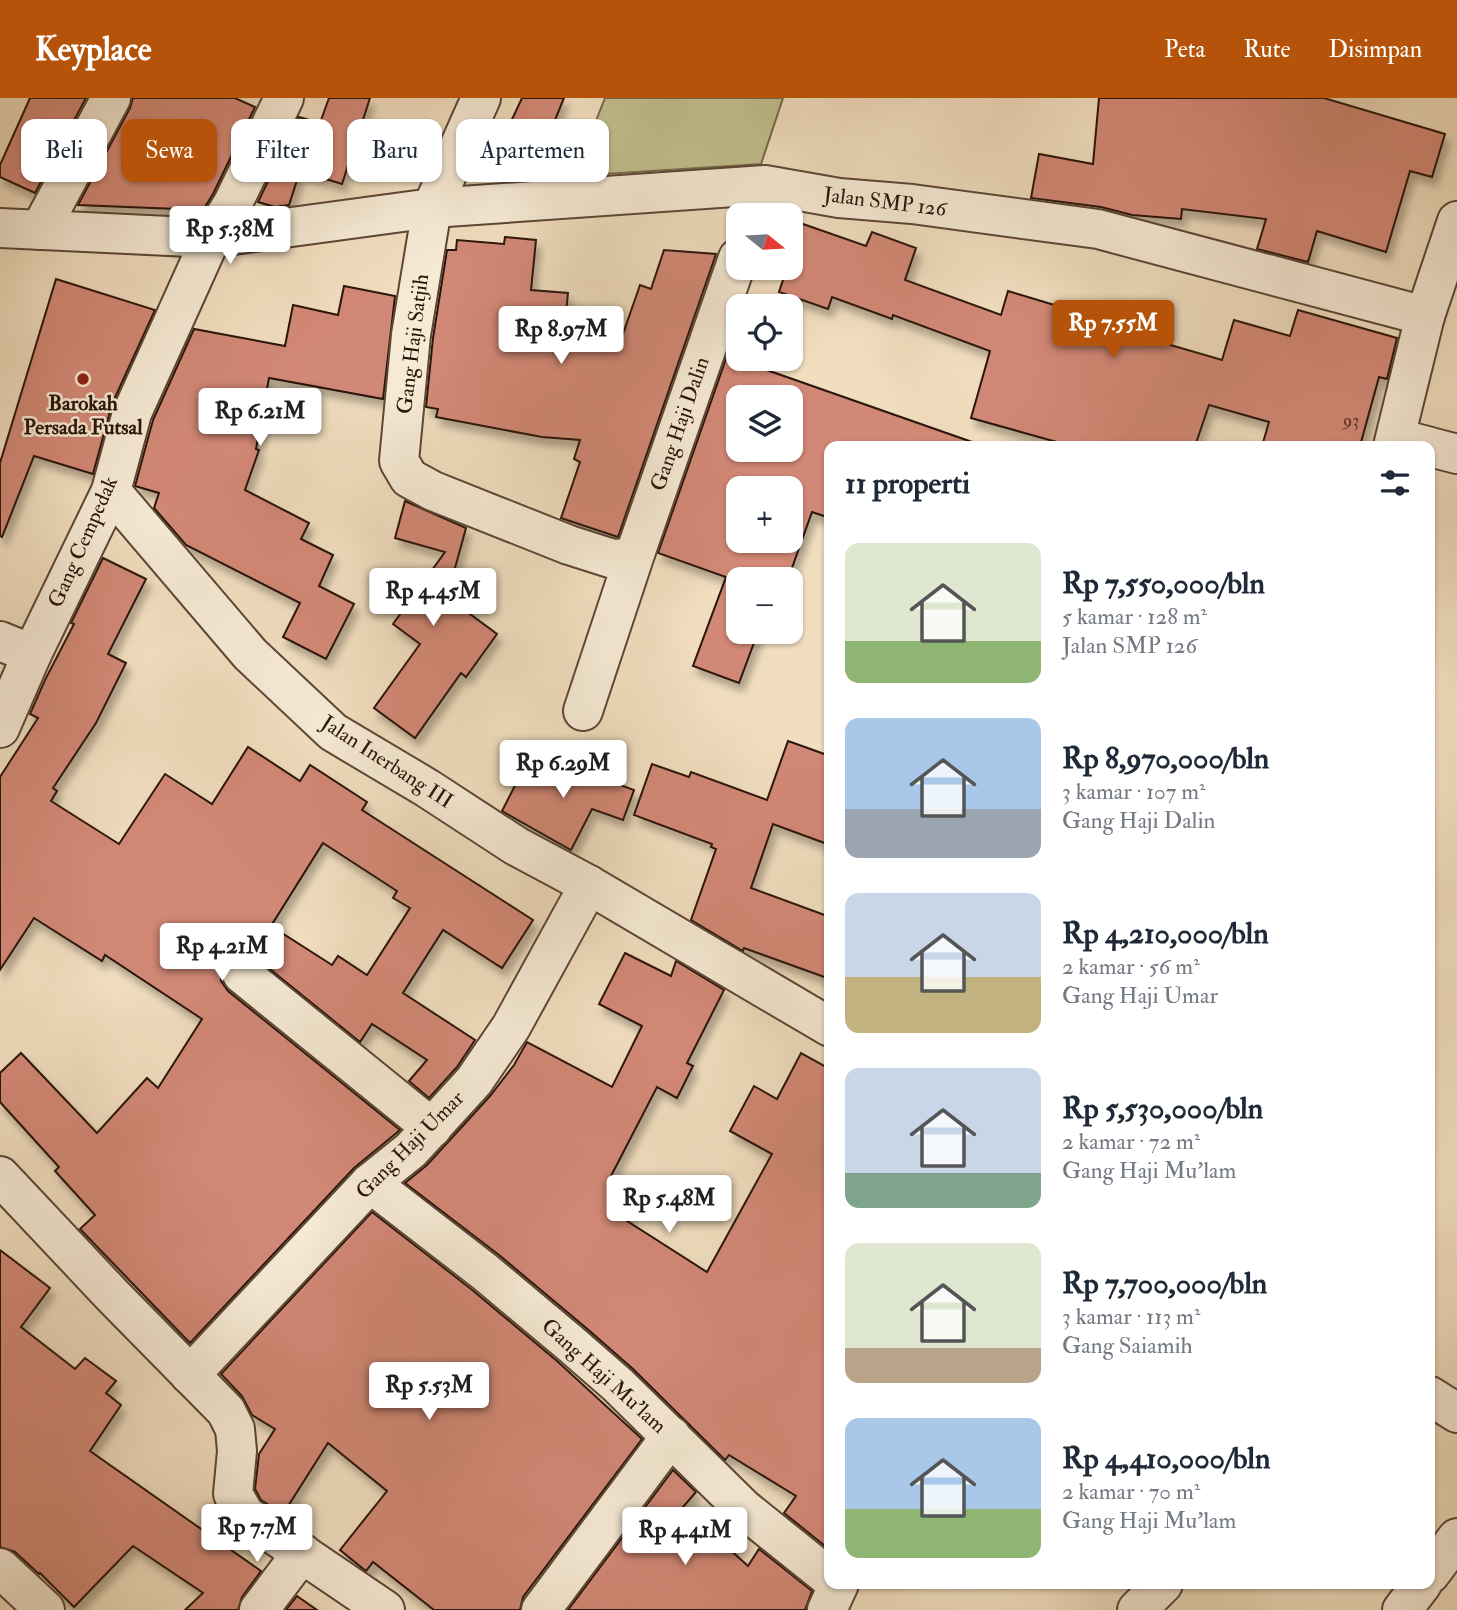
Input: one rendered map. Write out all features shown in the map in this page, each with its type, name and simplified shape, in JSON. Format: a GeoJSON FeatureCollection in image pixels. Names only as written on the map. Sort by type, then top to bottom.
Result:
{"type":"FeatureCollection","features":[{"type":"Feature","properties":{"kind":"street"},"geometry":{"type":"LineString","coordinates":[[40,230],[111,98]]}},
{"type":"Feature","properties":{"kind":"street","name":"Gang Cempedak"},"geometry":{"type":"LineString","coordinates":[[0,728],[16,648],[111,491],[132,413],[211,238],[232,205],[284,98]]}},
{"type":"Feature","properties":{"kind":"street","name":"Gang Haji Satjih"},"geometry":{"type":"LineString","coordinates":[[481,98],[432,208],[411,335],[399,461],[409,478],[433,491],[591,552],[622,560],[629,558],[636,551]]}},
{"type":"Feature","properties":{"kind":"street","name":"Jalan SMP 126"},"geometry":{"type":"LineString","coordinates":[[0,228],[211,238],[432,208],[839,198],[912,204],[1098,229],[1425,317]]}},
{"type":"Feature","properties":{"kind":"street"},"geometry":{"type":"LineString","coordinates":[[1411,441],[1425,317],[1457,221]]}},
{"type":"Feature","properties":{"kind":"street","name":"Gang Haji Dalin"},"geometry":{"type":"LineString","coordinates":[[583,711],[730,280]]}},
{"type":"Feature","properties":{"kind":"street"},"geometry":{"type":"LineString","coordinates":[[1435,449],[1457,454]]}},
{"type":"Feature","properties":{"kind":"street","name":"Jalan Inerbang III"},"geometry":{"type":"LineString","coordinates":[[111,491],[250,654],[333,732],[428,788],[516,846],[589,885],[824,1023]]}},
{"type":"Feature","properties":{"kind":"street","name":"Gang Haji Umar"},"geometry":{"type":"LineString","coordinates":[[190,1375],[370,1183],[411,1150],[432,1128],[493,1056],[589,885]]}},
{"type":"Feature","properties":{"kind":"street"},"geometry":{"type":"LineString","coordinates":[[242,974],[432,1128]]}},
{"type":"Feature","properties":{"kind":"street"},"geometry":{"type":"LineString","coordinates":[[0,1176],[226,1411],[235,1429],[237,1451],[233,1494],[245,1515],[385,1610]]}},
{"type":"Feature","properties":{"kind":"street","name":"Gang Haji Mu'lam"},"geometry":{"type":"LineString","coordinates":[[370,1183],[485,1272],[618,1385],[744,1509],[824,1579]]}},
{"type":"Feature","properties":{"kind":"street"},"geometry":{"type":"LineString","coordinates":[[1435,1399],[1457,1412]]}},
{"type":"Feature","properties":{"kind":"street"},"geometry":{"type":"LineString","coordinates":[[541,1610],[671,1436]]}},
{"type":"Feature","properties":{"kind":"street"},"geometry":{"type":"LineString","coordinates":[[1435,1567],[1457,1538]]}},
{"type":"Feature","properties":{"kind":"street"},"geometry":{"type":"LineString","coordinates":[[259,1610],[302,1553]]}},
{"type":"Feature","properties":{"kind":"street"},"geometry":{"type":"LineString","coordinates":[[0,1568],[40,1608]]}},
{"type":"Feature","properties":{"kind":"street"},"geometry":{"type":"LineString","coordinates":[[1137,1610],[1158,1589]]}},
{"type":"Feature","properties":{"kind":"street"},"geometry":{"type":"LineString","coordinates":[[1402,1610],[1418,1589]]}},
{"type":"Feature","properties":{"kind":"shaded area"},"geometry":{"type":"Polygon","coordinates":[[[605,98],[783,98],[761,164],[609,174],[609,119],[597,119],[605,98]]]}},
{"type":"Feature","properties":{"kind":"building"},"geometry":{"type":"Polygon","coordinates":[[[30,98],[86,98],[75,119],[21,119],[21,182],[41,182],[35,193],[0,177],[0,165],[30,98]]]}},
{"type":"Feature","properties":{"kind":"building"},"geometry":{"type":"Polygon","coordinates":[[[133,98],[235,98],[255,107],[249,119],[231,119],[231,157],[203,210],[78,205],[90,182],[107,182],[107,151],[121,125],[121,182],[217,182],[217,119],[124,119],[133,98]]]}},
{"type":"Feature","properties":{"kind":"building"},"geometry":{"type":"Polygon","coordinates":[[[329,98],[370,98],[363,119],[347,119],[347,169],[342,184],[333,181],[333,119],[321,119],[329,98]]]}},
{"type":"Feature","properties":{"kind":"building"},"geometry":{"type":"Polygon","coordinates":[[[522,98],[564,98],[555,119],[512,119],[522,98]]]}},
{"type":"Feature","properties":{"kind":"building"},"geometry":{"type":"Polygon","coordinates":[[[1099,98],[1324,98],[1445,134],[1432,177],[1410,171],[1386,252],[1317,231],[1308,262],[1257,249],[1266,219],[1182,209],[1181,219],[1132,215],[1101,207],[1031,198],[1039,154],[1093,164],[1099,98]]]}},
{"type":"Feature","properties":{"kind":"building"},"geometry":{"type":"Polygon","coordinates":[[[268,182],[296,182],[289,205],[275,207],[258,202],[268,182]]]}},
{"type":"Feature","properties":{"kind":"building"},"geometry":{"type":"Polygon","coordinates":[[[803,224],[866,246],[872,232],[916,248],[905,280],[1001,315],[1008,291],[1144,332],[1143,337],[1222,360],[1234,320],[1290,336],[1298,310],[1397,338],[1387,379],[1379,377],[1361,441],[1263,441],[1269,422],[1209,405],[1197,441],[1053,441],[971,418],[990,351],[893,315],[892,319],[832,297],[828,309],[803,300],[803,294],[779,292],[783,280],[803,280],[803,224]]]}},
{"type":"Feature","properties":{"kind":"building"},"geometry":{"type":"Polygon","coordinates":[[[505,237],[536,240],[531,290],[568,293],[564,333],[617,351],[640,285],[651,289],[664,250],[716,254],[618,537],[561,518],[580,462],[574,459],[580,440],[542,437],[436,417],[438,409],[426,407],[433,338],[447,250],[456,250],[457,240],[504,244],[505,237]]]}},
{"type":"Feature","properties":{"kind":"building","name":"Barokah Persada Futsal"},"geometry":{"type":"Polygon","coordinates":[[[56,279],[155,310],[112,404],[93,474],[34,456],[2,537],[0,463],[56,279]]]}},
{"type":"Feature","properties":{"kind":"building"},"geometry":{"type":"Polygon","coordinates":[[[344,286],[395,296],[383,399],[269,378],[256,449],[259,450],[245,490],[309,523],[301,539],[333,555],[319,586],[354,604],[326,659],[283,637],[300,603],[186,545],[154,508],[159,493],[135,486],[153,420],[194,329],[285,346],[293,305],[338,315],[344,286]]]}},
{"type":"Feature","properties":{"kind":"building"},"geometry":{"type":"Polygon","coordinates":[[[726,359],[726,371],[770,371],[969,441],[824,441],[824,516],[812,512],[803,537],[803,476],[726,476],[726,553],[797,553],[792,567],[726,567],[726,577],[658,553],[726,359]]]}},
{"type":"Feature","properties":{"kind":"building"},"geometry":{"type":"Polygon","coordinates":[[[405,501],[466,528],[447,597],[497,634],[466,677],[461,673],[415,738],[374,708],[420,644],[393,624],[445,552],[395,538],[405,501]]]}},
{"type":"Feature","properties":{"kind":"building"},"geometry":{"type":"Polygon","coordinates":[[[103,558],[146,579],[108,654],[126,663],[96,723],[53,788],[57,791],[51,801],[119,844],[165,774],[212,804],[248,747],[300,781],[310,765],[367,802],[362,810],[533,920],[502,968],[443,930],[403,993],[475,1040],[457,1067],[429,1098],[409,1081],[427,1060],[372,1024],[360,1042],[255,957],[246,953],[235,953],[225,961],[221,970],[221,981],[228,991],[400,1130],[354,1168],[190,1343],[80,1229],[95,1215],[55,1171],[59,1167],[0,1102],[0,1073],[21,1053],[97,1133],[147,1078],[158,1088],[202,1019],[105,955],[102,961],[34,918],[0,970],[0,777],[38,718],[30,714],[74,624],[71,623],[103,558]],[[323,843],[271,926],[332,965],[338,956],[367,975],[410,908],[393,898],[397,891],[323,843]]]}},
{"type":"Feature","properties":{"kind":"building"},"geometry":{"type":"Polygon","coordinates":[[[726,577],[726,644],[754,644],[739,683],[693,666],[726,577]]]}},
{"type":"Feature","properties":{"kind":"building"},"geometry":{"type":"Polygon","coordinates":[[[788,741],[824,754],[824,843],[773,824],[751,888],[824,915],[824,977],[744,948],[743,951],[691,920],[716,849],[711,847],[712,844],[634,815],[652,764],[689,777],[691,772],[767,800],[788,741]]]}},
{"type":"Feature","properties":{"kind":"building"},"geometry":{"type":"Polygon","coordinates":[[[531,754],[582,780],[585,772],[634,790],[623,820],[592,809],[571,850],[502,811],[531,754]]]}},
{"type":"Feature","properties":{"kind":"building"},"geometry":{"type":"Polygon","coordinates":[[[625,953],[671,976],[676,961],[724,990],[687,1063],[693,1066],[677,1098],[657,1087],[611,1176],[641,1195],[624,1219],[707,1272],[772,1154],[730,1131],[754,1086],[777,1099],[801,1053],[824,1066],[824,1545],[784,1513],[796,1496],[729,1455],[725,1460],[633,1369],[585,1327],[499,1255],[405,1183],[427,1165],[490,1096],[514,1065],[527,1042],[612,1087],[642,1026],[599,1004],[625,953]]]}},
{"type":"Feature","properties":{"kind":"building"},"geometry":{"type":"Polygon","coordinates":[[[372,1212],[471,1289],[557,1361],[642,1439],[523,1597],[520,1610],[434,1610],[373,1562],[366,1571],[340,1550],[387,1491],[328,1443],[283,1514],[261,1500],[255,1489],[259,1454],[275,1429],[252,1415],[242,1396],[221,1374],[372,1212]]]}},
{"type":"Feature","properties":{"kind":"building"},"geometry":{"type":"Polygon","coordinates":[[[0,1250],[50,1288],[21,1327],[75,1369],[85,1358],[116,1381],[106,1393],[121,1405],[90,1451],[261,1571],[242,1597],[238,1610],[185,1610],[203,1593],[133,1546],[74,1607],[15,1552],[0,1547],[0,1250]]]}},
{"type":"Feature","properties":{"kind":"building"},"geometry":{"type":"Polygon","coordinates":[[[673,1470],[696,1492],[683,1507],[748,1566],[759,1549],[812,1591],[805,1610],[568,1610],[673,1470]]]}},
{"type":"Feature","properties":{"kind":"building"},"geometry":{"type":"Polygon","coordinates":[[[297,1596],[317,1610],[286,1610],[297,1596]]]}},
{"type":"Feature","properties":{"kind":"place","name":"Barokah Persada Futsal"},"geometry":{"type":"Point","coordinates":[83,379]}}]}
